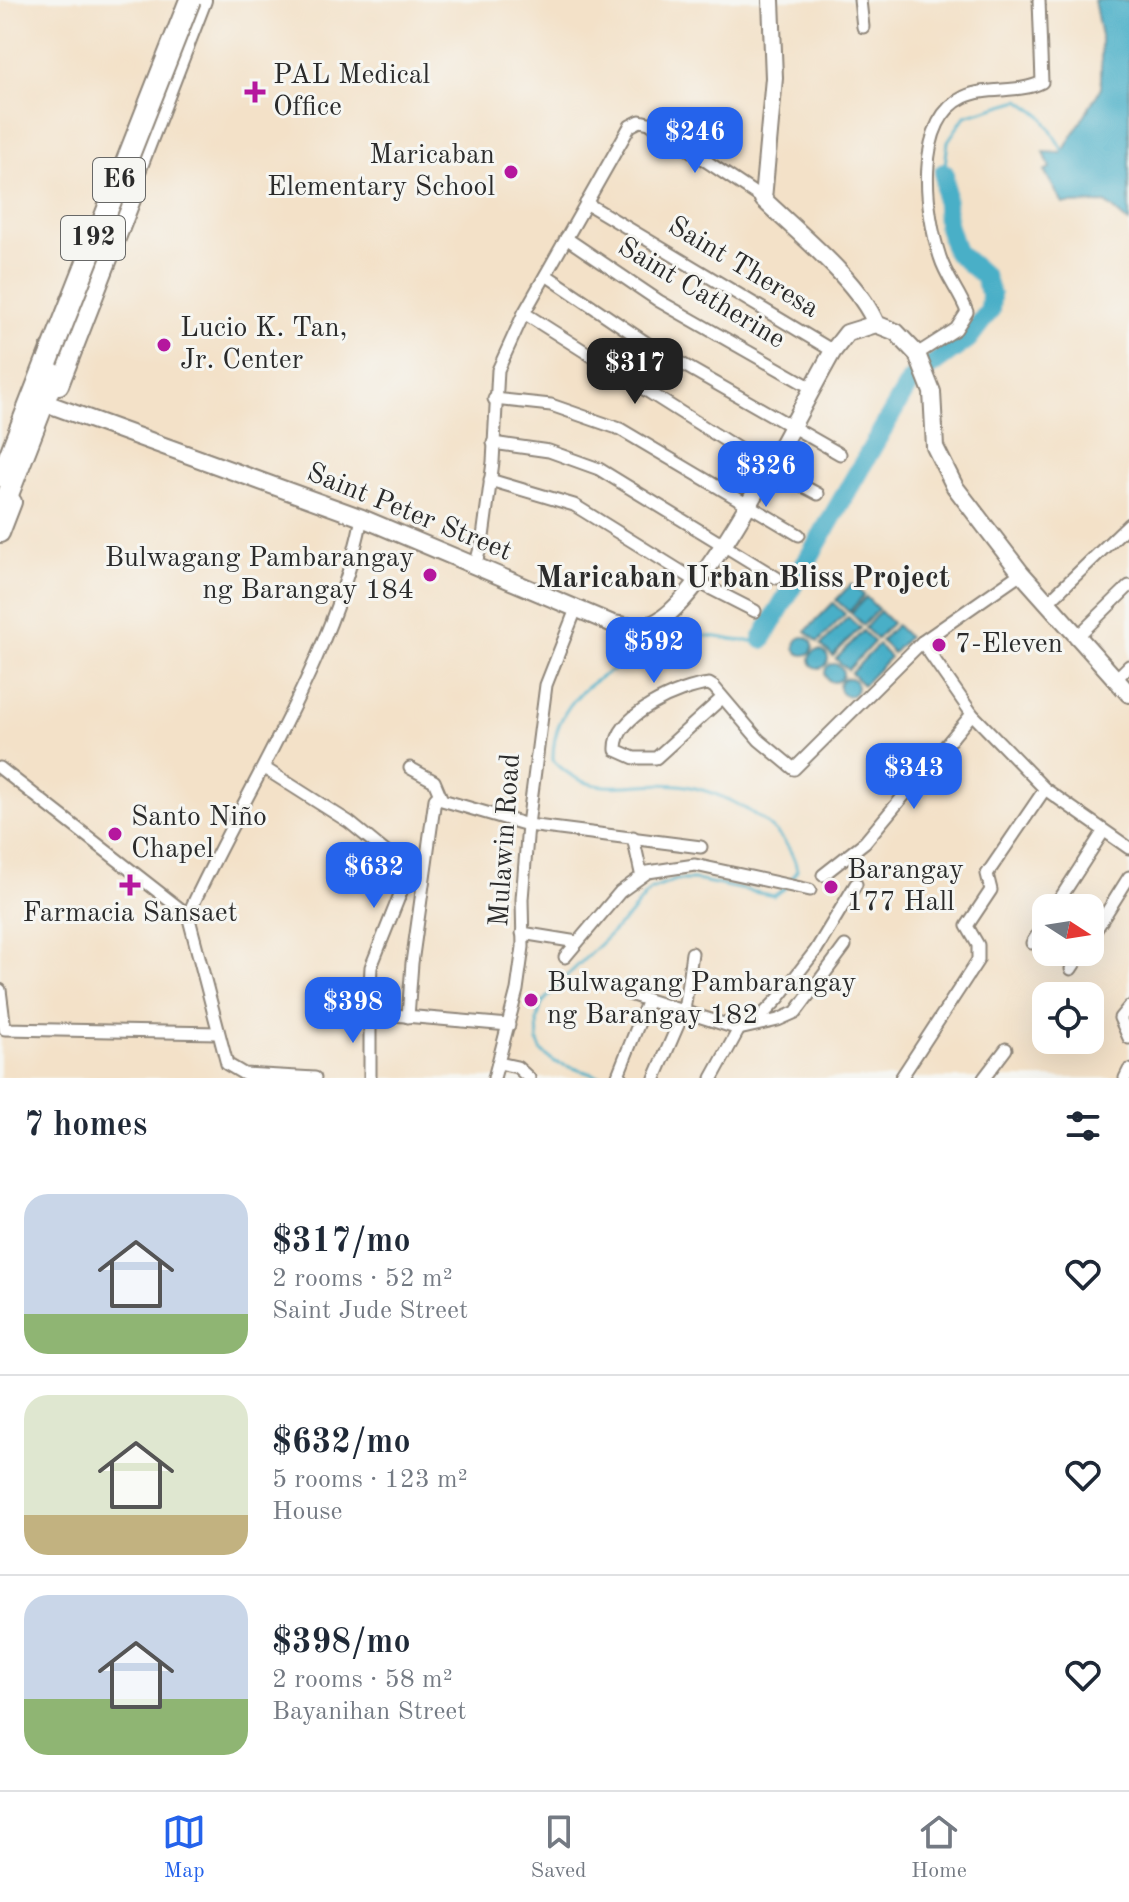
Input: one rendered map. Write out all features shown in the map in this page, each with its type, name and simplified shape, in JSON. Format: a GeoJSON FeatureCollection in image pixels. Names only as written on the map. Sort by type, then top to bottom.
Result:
{"type":"FeatureCollection","features":[{"type":"Feature","properties":{"kind":"highway","name":"E6"},"geometry":{"type":"LineString","coordinates":[[0,480],[189,0]]}},
{"type":"Feature","properties":{"kind":"highway","name":"E6"},"geometry":{"type":"LineString","coordinates":[[0,515],[204,0]]}},
{"type":"Feature","properties":{"kind":"main road","name":"192"},"geometry":{"type":"LineString","coordinates":[[0,480],[189,0]]}},
{"type":"Feature","properties":{"kind":"main road","name":"192"},"geometry":{"type":"LineString","coordinates":[[0,533],[204,0]]}},
{"type":"Feature","properties":{"kind":"main road"},"geometry":{"type":"LineString","coordinates":[[80,272],[99,280]]}},
{"type":"Feature","properties":{"kind":"street"},"geometry":{"type":"LineString","coordinates":[[763,199],[774,78],[771,0]]}},
{"type":"Feature","properties":{"kind":"street"},"geometry":{"type":"LineString","coordinates":[[860,0],[863,27]]}},
{"type":"Feature","properties":{"kind":"street"},"geometry":{"type":"LineString","coordinates":[[918,355],[956,329],[967,312],[939,256],[927,196],[925,175],[935,136],[944,117],[962,97],[1042,82],[1039,0]]}},
{"type":"Feature","properties":{"kind":"street"},"geometry":{"type":"LineString","coordinates":[[475,567],[483,537],[490,480],[498,370],[524,313],[566,238],[630,126],[640,121],[649,123],[763,199],[843,278],[870,310],[876,324],[896,332],[918,355],[930,387],[935,447],[955,487],[1021,573],[1129,694]]}},
{"type":"Feature","properties":{"kind":"street","name":"Saint Theresa"},"geometry":{"type":"LineString","coordinates":[[586,203],[833,351]]}},
{"type":"Feature","properties":{"kind":"street","name":"Saint Catherine"},"geometry":{"type":"LineString","coordinates":[[566,238],[659,301],[812,388]]}},
{"type":"Feature","properties":{"kind":"street"},"geometry":{"type":"LineString","coordinates":[[546,275],[654,348],[840,454]]}},
{"type":"Feature","properties":{"kind":"street"},"geometry":{"type":"LineString","coordinates":[[524,313],[767,467],[818,494]]}},
{"type":"Feature","properties":{"kind":"street","name":"Saint Peter Street"},"geometry":{"type":"LineString","coordinates":[[51,405],[362,518],[613,624],[640,628],[664,618],[698,582],[722,546],[833,351],[847,333],[876,324]]}},
{"type":"Feature","properties":{"kind":"street"},"geometry":{"type":"LineString","coordinates":[[494,399],[551,405],[620,429],[745,506],[799,535]]}},
{"type":"Feature","properties":{"kind":"street"},"geometry":{"type":"LineString","coordinates":[[493,443],[578,459],[643,494],[777,578]]}},
{"type":"Feature","properties":{"kind":"street"},"geometry":{"type":"LineString","coordinates":[[490,480],[574,505],[698,582],[755,611]]}},
{"type":"Feature","properties":{"kind":"street"},"geometry":{"type":"LineString","coordinates":[[188,915],[264,768],[351,571],[362,518]]}},
{"type":"Feature","properties":{"kind":"street"},"geometry":{"type":"LineString","coordinates":[[1047,603],[1129,524]]}},
{"type":"Feature","properties":{"kind":"street"},"geometry":{"type":"LineString","coordinates":[[722,698],[656,758],[634,758],[616,750],[623,727],[641,711],[705,684],[714,687],[759,740],[794,769],[922,642],[1021,573]]}},
{"type":"Feature","properties":{"kind":"street"},"geometry":{"type":"LineString","coordinates":[[1076,638],[1129,586]]}},
{"type":"Feature","properties":{"kind":"street","name":"Mulawin Road"},"geometry":{"type":"LineString","coordinates":[[494,1078],[518,986],[528,825],[546,685],[576,609]]}},
{"type":"Feature","properties":{"kind":"street"},"geometry":{"type":"LineString","coordinates":[[922,642],[972,714],[1045,789],[1129,848]]}},
{"type":"Feature","properties":{"kind":"street"},"geometry":{"type":"LineString","coordinates":[[1115,680],[1129,666]]}},
{"type":"Feature","properties":{"kind":"street"},"geometry":{"type":"LineString","coordinates":[[823,875],[865,842],[972,714]]}},
{"type":"Feature","properties":{"kind":"street"},"geometry":{"type":"LineString","coordinates":[[0,768],[188,915],[227,1064],[244,1076],[315,1078]]}},
{"type":"Feature","properties":{"kind":"street"},"geometry":{"type":"LineString","coordinates":[[264,768],[349,822],[404,867],[405,882],[371,967],[370,1078]]}},
{"type":"Feature","properties":{"kind":"street"},"geometry":{"type":"LineString","coordinates":[[410,768],[434,781],[442,800],[528,825],[701,847]]}},
{"type":"Feature","properties":{"kind":"street"},"geometry":{"type":"LineString","coordinates":[[901,1078],[978,960],[979,948],[967,926],[991,890],[987,874],[1045,789]]}},
{"type":"Feature","properties":{"kind":"street"},"geometry":{"type":"LineString","coordinates":[[408,1017],[412,963],[435,799],[439,795]]}},
{"type":"Feature","properties":{"kind":"street"},"geometry":{"type":"LineString","coordinates":[[1063,894],[1103,832]]}},
{"type":"Feature","properties":{"kind":"street"},"geometry":{"type":"LineString","coordinates":[[633,837],[641,873]]}},
{"type":"Feature","properties":{"kind":"street"},"geometry":{"type":"LineString","coordinates":[[565,957],[641,873],[695,865],[810,890]]}},
{"type":"Feature","properties":{"kind":"street"},"geometry":{"type":"LineString","coordinates":[[1104,917],[1129,877]]}},
{"type":"Feature","properties":{"kind":"street"},"geometry":{"type":"LineString","coordinates":[[752,1025],[778,999],[816,950],[856,884]]}},
{"type":"Feature","properties":{"kind":"street"},"geometry":{"type":"LineString","coordinates":[[522,933],[577,942]]}},
{"type":"Feature","properties":{"kind":"street"},"geometry":{"type":"LineString","coordinates":[[626,993],[739,1029],[778,1020],[796,1012],[845,946]]}},
{"type":"Feature","properties":{"kind":"street"},"geometry":{"type":"LineString","coordinates":[[655,1078],[684,1011],[692,953]]}},
{"type":"Feature","properties":{"kind":"street"},"geometry":{"type":"LineString","coordinates":[[0,990],[5,1029],[218,1033]]}},
{"type":"Feature","properties":{"kind":"street"},"geometry":{"type":"LineString","coordinates":[[622,1078],[618,1075],[648,1000]]}},
{"type":"Feature","properties":{"kind":"street"},"geometry":{"type":"LineString","coordinates":[[1129,1007],[1120,1018],[1129,1038]]}},
{"type":"Feature","properties":{"kind":"street"},"geometry":{"type":"LineString","coordinates":[[370,1009],[408,1017],[509,1025]]}},
{"type":"Feature","properties":{"kind":"street"},"geometry":{"type":"LineString","coordinates":[[712,1078],[739,1029]]}},
{"type":"Feature","properties":{"kind":"street"},"geometry":{"type":"LineString","coordinates":[[984,1078],[1006,1049]]}},
{"type":"Feature","properties":{"kind":"street"},"geometry":{"type":"LineString","coordinates":[[499,1063],[517,1067],[529,1078]]}},
{"type":"Feature","properties":{"kind":"street"},"geometry":{"type":"LineString","coordinates":[[1125,1078],[1129,1070]]}},
{"type":"Feature","properties":{"kind":"water"},"geometry":{"type":"Polygon","coordinates":[[[1094,0],[1129,0],[1129,223],[1106,203],[1063,204],[1044,171],[1050,168],[1044,152],[1062,153],[1101,88],[1101,36],[1094,0]]]}},
{"type":"Feature","properties":{"kind":"water"},"geometry":{"type":"Polygon","coordinates":[[[851,584],[864,595],[849,612],[836,600],[851,584]]]}},
{"type":"Feature","properties":{"kind":"water"},"geometry":{"type":"Polygon","coordinates":[[[866,597],[878,609],[863,625],[851,613],[866,597]]]}},
{"type":"Feature","properties":{"kind":"water"},"geometry":{"type":"Polygon","coordinates":[[[833,603],[845,614],[818,642],[806,631],[833,603]]]}},
{"type":"Feature","properties":{"kind":"water"},"geometry":{"type":"Polygon","coordinates":[[[880,611],[892,623],[877,639],[865,628],[880,611]]]}},
{"type":"Feature","properties":{"kind":"water"},"geometry":{"type":"Polygon","coordinates":[[[848,617],[860,628],[833,656],[821,645],[848,617]]]}},
{"type":"Feature","properties":{"kind":"water"},"geometry":{"type":"Polygon","coordinates":[[[896,625],[908,637],[893,653],[881,641],[896,625]]]}},
{"type":"Feature","properties":{"kind":"water"},"geometry":{"type":"Polygon","coordinates":[[[863,631],[874,642],[848,670],[836,659],[863,631]]]}},
{"type":"Feature","properties":{"kind":"water"},"geometry":{"type":"Polygon","coordinates":[[[804,637],[813,646],[804,655],[795,646],[804,637]]]}},
{"type":"Feature","properties":{"kind":"water"},"geometry":{"type":"Polygon","coordinates":[[[878,645],[890,657],[863,685],[851,673],[878,645]]]}},
{"type":"Feature","properties":{"kind":"water"},"geometry":{"type":"Polygon","coordinates":[[[819,650],[828,659],[819,668],[810,659],[819,650]]]}},
{"type":"Feature","properties":{"kind":"water"},"geometry":{"type":"Polygon","coordinates":[[[834,664],[843,673],[834,682],[825,673],[834,664]]]}},
{"type":"Feature","properties":{"kind":"water"},"geometry":{"type":"Polygon","coordinates":[[[848,678],[857,687],[848,696],[839,687],[848,678]]]}},
{"type":"Feature","properties":{"kind":"waterway"},"geometry":{"type":"LineString","coordinates":[[944,173],[948,141],[965,116],[1020,100],[1042,116],[1065,154]]}},
{"type":"Feature","properties":{"kind":"waterway"},"geometry":{"type":"LineString","coordinates":[[762,639],[911,380],[968,339],[990,310],[991,295],[984,276],[956,252],[947,224],[944,173]]}},
{"type":"Feature","properties":{"kind":"waterway"},"geometry":{"type":"LineString","coordinates":[[762,639],[746,641],[689,637],[612,670],[596,680],[570,705],[555,739],[553,760],[569,774],[600,786],[686,786],[737,804],[754,814],[782,839],[792,854],[797,870],[789,882]]}},
{"type":"Feature","properties":{"kind":"waterway"},"geometry":{"type":"LineString","coordinates":[[604,1078],[555,1062],[542,1052],[538,1042],[537,1020],[542,1003],[570,973],[629,916],[650,890],[676,880],[696,880],[774,896],[785,888]]}},
{"type":"Feature","properties":{"kind":"place","name":"PAL Medical Office"},"geometry":{"type":"Point","coordinates":[255,92]}},
{"type":"Feature","properties":{"kind":"place","name":"Maricaban Elementary School"},"geometry":{"type":"Point","coordinates":[511,172]}},
{"type":"Feature","properties":{"kind":"place","name":"Lucio K. Tan, Jr. Center"},"geometry":{"type":"Point","coordinates":[164,345]}},
{"type":"Feature","properties":{"kind":"place","name":"Bulwagang Pambarangay ng Barangay 184"},"geometry":{"type":"Point","coordinates":[430,575]}},
{"type":"Feature","properties":{"kind":"place","name":"7-Eleven"},"geometry":{"type":"Point","coordinates":[939,645]}},
{"type":"Feature","properties":{"kind":"place","name":"Santo Niño Chapel"},"geometry":{"type":"Point","coordinates":[115,834]}},
{"type":"Feature","properties":{"kind":"place","name":"Farmacia Sansaet"},"geometry":{"type":"Point","coordinates":[130,885]}},
{"type":"Feature","properties":{"kind":"place","name":"Barangay 177 Hall"},"geometry":{"type":"Point","coordinates":[831,887]}},
{"type":"Feature","properties":{"kind":"place","name":"Bulwagang Pambarangay ng Barangay 182"},"geometry":{"type":"Point","coordinates":[531,1000]}},
{"type":"Feature","properties":{"kind":"district","name":"Maricaban Urban Bliss Project"},"geometry":{"type":"Point","coordinates":[743,579]}}]}
